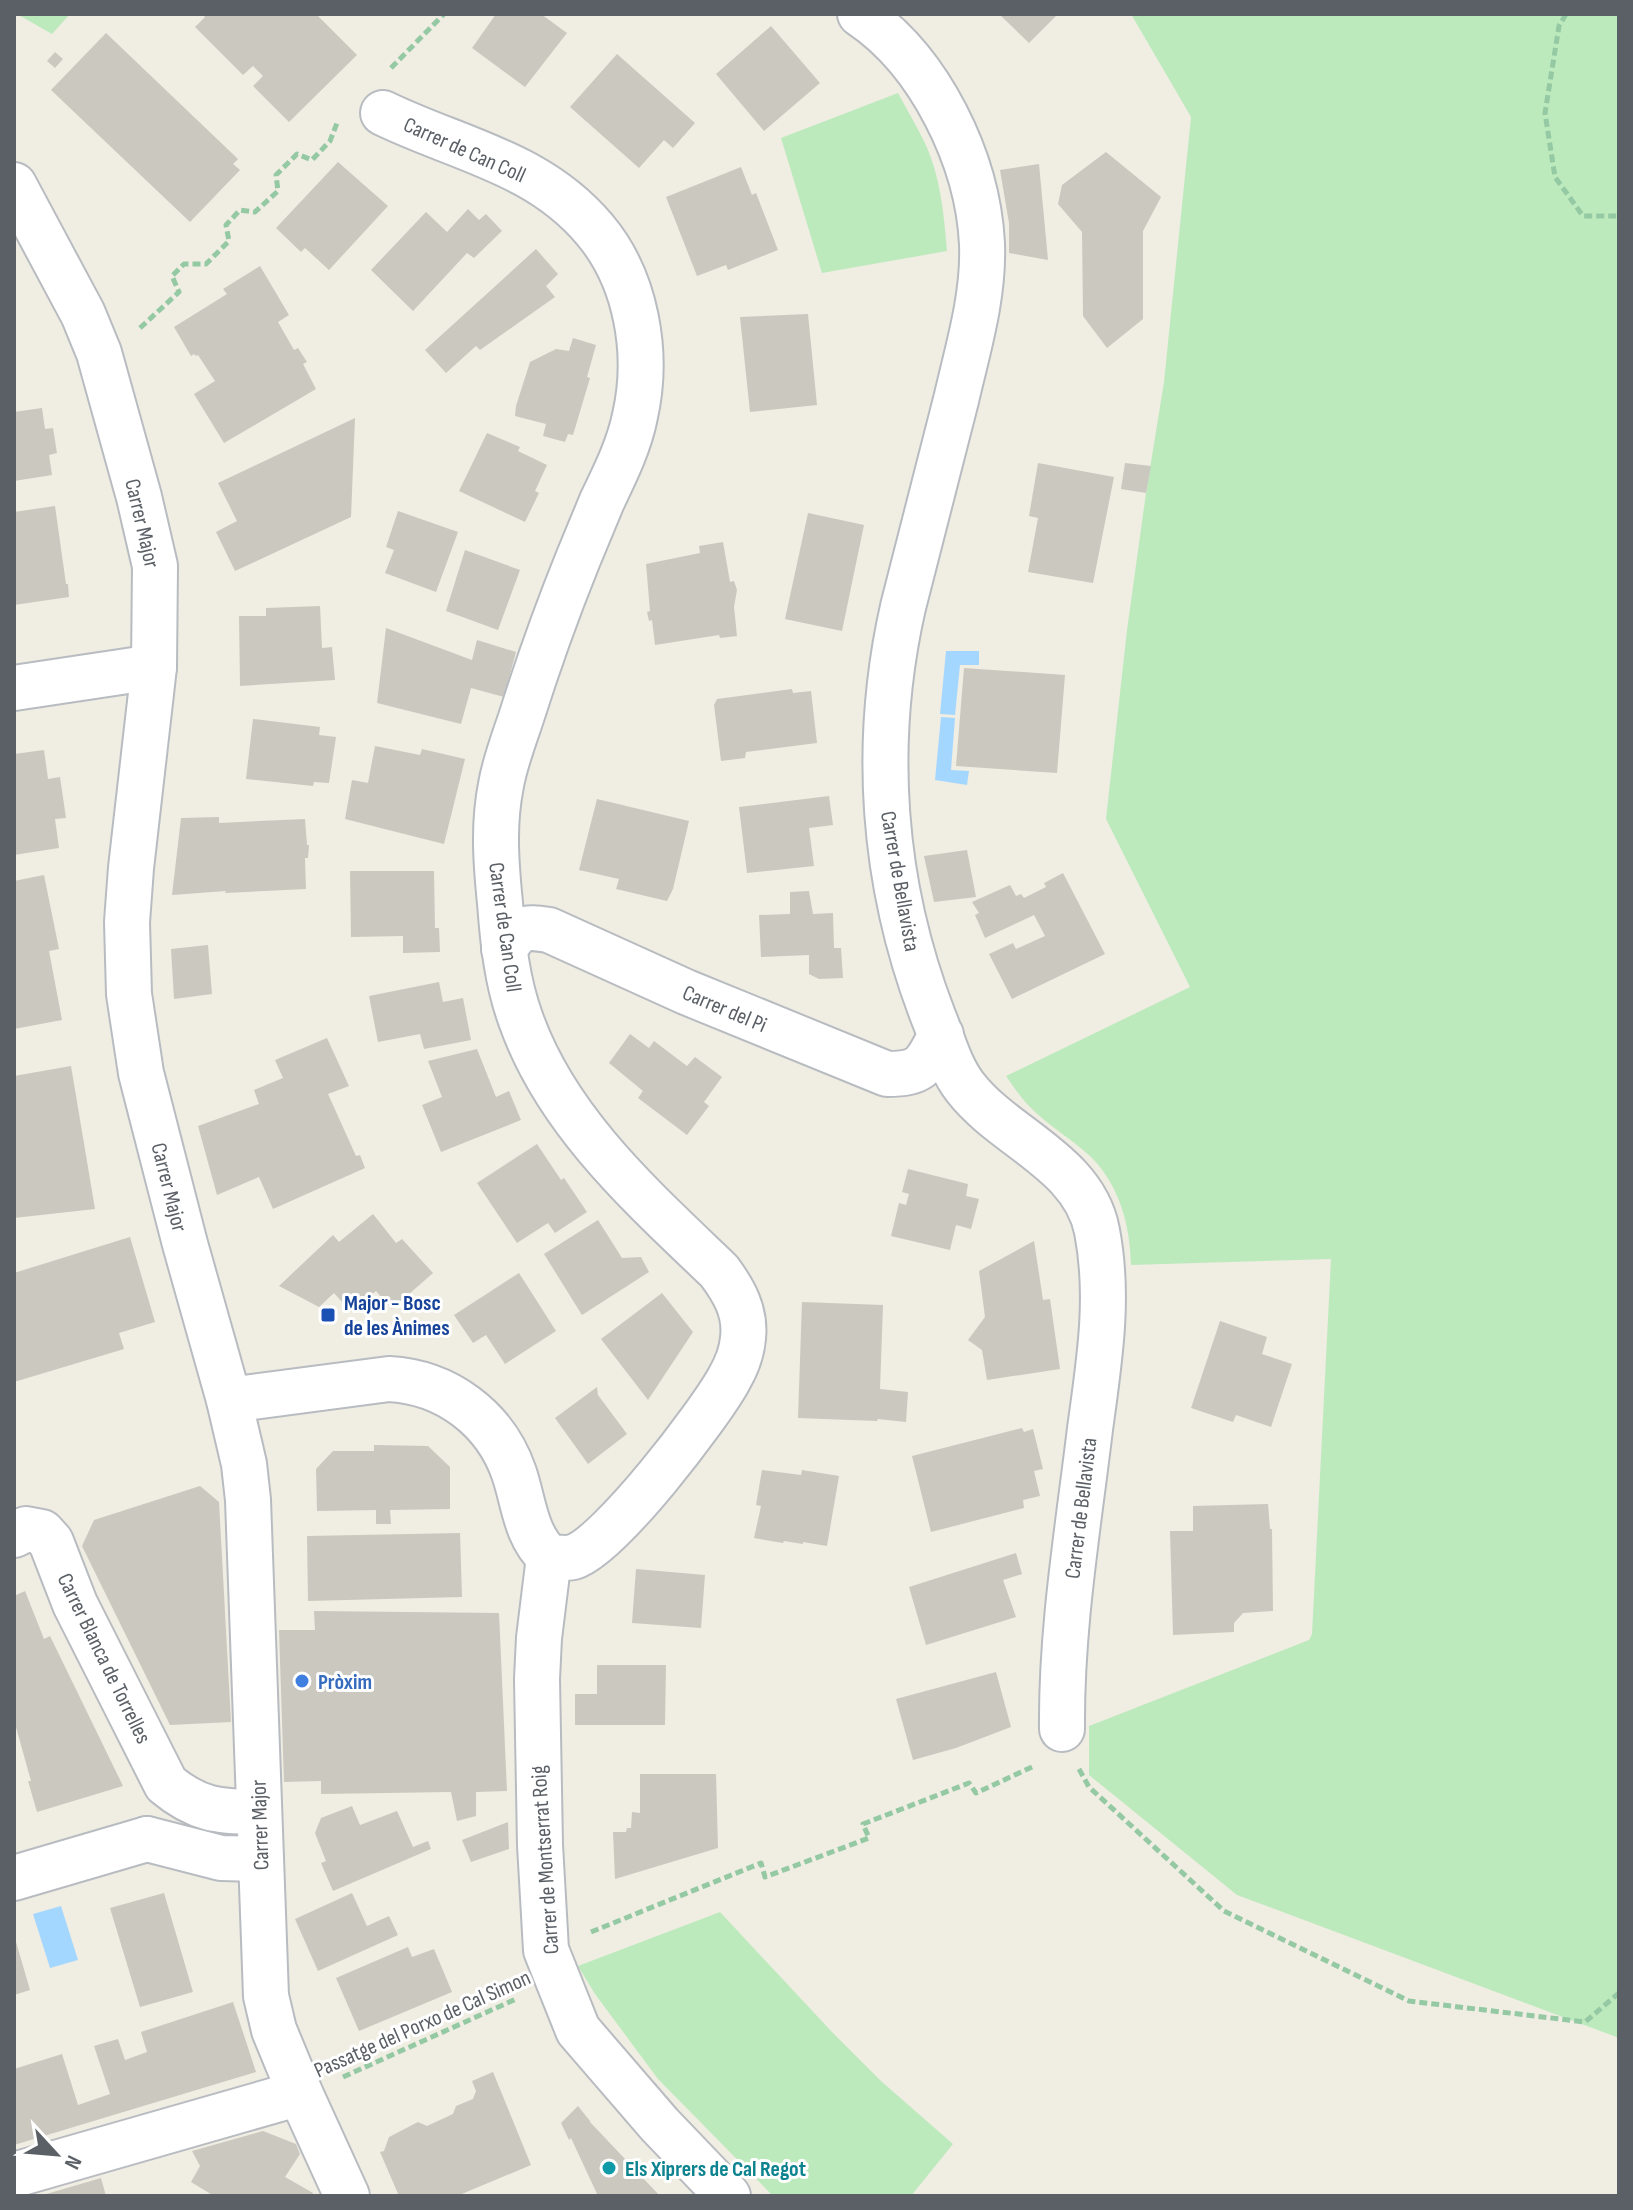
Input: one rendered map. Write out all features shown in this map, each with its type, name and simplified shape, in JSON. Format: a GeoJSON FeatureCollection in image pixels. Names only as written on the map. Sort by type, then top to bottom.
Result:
{"type":"FeatureCollection","features":[{"type":"Feature","properties":{"kind":"street","name":"Carrer de Bellavista"},"geometry":{"type":"LineString","coordinates":[[860,14],[903,54],[950,122],[971,185],[982,244],[979,302],[893,651],[885,738],[889,838],[900,906],[922,987],[948,1056],[964,1087],[1069,1178],[1087,1202],[1097,1227],[1104,1270],[1103,1326],[1063,1642],[1065,1740]]}},
{"type":"Feature","properties":{"kind":"street","name":"Carrer de Can Coll"},"geometry":{"type":"LineString","coordinates":[[372,100],[512,165],[570,204],[610,250],[633,305],[639,343],[640,382],[635,417],[622,457],[542,654],[502,781],[495,822],[504,949],[521,1021],[554,1087],[598,1149],[719,1271],[734,1292],[741,1311],[743,1338],[730,1377],[696,1429],[612,1529],[593,1546],[573,1557],[549,1557]]}},
{"type":"Feature","properties":{"kind":"street","name":"Carrer Major"},"geometry":{"type":"LineString","coordinates":[[14,185],[83,314],[99,353],[155,566],[154,667],[127,922],[129,994],[141,1073],[244,1464],[248,1500],[266,1996],[274,2030],[347,2196]]}},
{"type":"Feature","properties":{"kind":"street"},"geometry":{"type":"LineString","coordinates":[[14,688],[154,667]]}},
{"type":"Feature","properties":{"kind":"street","name":"Carrer del Pi"},"geometry":{"type":"LineString","coordinates":[[504,949],[514,935],[528,927],[549,930],[700,998],[887,1074],[905,1074],[920,1068],[941,1035]]}},
{"type":"Feature","properties":{"kind":"street"},"geometry":{"type":"LineString","coordinates":[[229,1400],[389,1379],[412,1380],[432,1387],[452,1397],[488,1426],[513,1471],[527,1523],[538,1547],[549,1557]]}},
{"type":"Feature","properties":{"kind":"street","name":"Carrer Blanca de Torrelles"},"geometry":{"type":"LineString","coordinates":[[28,1533],[51,1542],[75,1604],[166,1784]]}},
{"type":"Feature","properties":{"kind":"street","name":"Carrer de Montserrat Roig"},"geometry":{"type":"LineString","coordinates":[[549,1557],[537,1679],[540,1845],[552,1966],[578,2030],[660,2125],[728,2196]]}},
{"type":"Feature","properties":{"kind":"street"},"geometry":{"type":"LineString","coordinates":[[147,1839],[166,1784],[184,1799],[221,1812],[258,1812]]}},
{"type":"Feature","properties":{"kind":"street"},"geometry":{"type":"LineString","coordinates":[[14,1878],[147,1839],[221,1858],[261,1859]]}},
{"type":"Feature","properties":{"kind":"street"},"geometry":{"type":"LineString","coordinates":[[14,2175],[300,2093]]}},
{"type":"Feature","properties":{"kind":"path"},"geometry":{"type":"LineString","coordinates":[[99,353],[138,330],[179,292],[172,276],[184,264],[206,264],[229,241],[226,225],[240,210],[255,212],[278,191],[276,175],[297,154],[312,160],[330,141],[336,124],[372,100],[444,14]]}},
{"type":"Feature","properties":{"kind":"path"},"geometry":{"type":"LineString","coordinates":[[1566,14],[1559,26],[1545,113],[1555,177],[1583,216],[1619,216]]}},
{"type":"Feature","properties":{"kind":"path"},"geometry":{"type":"LineString","coordinates":[[1065,1740],[1089,1787],[1224,1911],[1409,2001],[1585,2022],[1619,1993]]}},
{"type":"Feature","properties":{"kind":"path","name":"Passatge del Porxo de Cal Simon"},"geometry":{"type":"LineString","coordinates":[[300,2093],[326,2085],[519,1998],[552,1966],[761,1863],[765,1877],[869,1838],[863,1824],[969,1783],[976,1793],[1065,1740]]}},
{"type":"Feature","properties":{"kind":"green space"},"geometry":{"type":"Polygon","coordinates":[[[17,14],[70,14],[52,34],[17,14]]]}},
{"type":"Feature","properties":{"kind":"green space"},"geometry":{"type":"Polygon","coordinates":[[[1131,14],[1619,14],[1619,2038],[1237,1895],[1089,1775],[1089,1726],[1309,1640],[1312,1634],[1331,1259],[1131,1265],[1122,1207],[1101,1168],[1029,1106],[1006,1076],[1190,987],[1106,819],[1127,630],[1164,382],[1191,117],[1131,14]]]}},
{"type":"Feature","properties":{"kind":"green space"},"geometry":{"type":"Polygon","coordinates":[[[898,93],[934,166],[943,208],[947,251],[822,273],[781,138],[898,93]]]}},
{"type":"Feature","properties":{"kind":"green space"},"geometry":{"type":"Polygon","coordinates":[[[720,1912],[881,2081],[953,2144],[911,2196],[773,2196],[658,2079],[578,1966],[720,1912]]]}},
{"type":"Feature","properties":{"kind":"water"},"geometry":{"type":"Polygon","coordinates":[[[946,651],[979,651],[979,665],[960,665],[955,715],[940,714],[946,651]]]}},
{"type":"Feature","properties":{"kind":"water"},"geometry":{"type":"Polygon","coordinates":[[[941,717],[955,718],[951,770],[969,771],[967,785],[935,780],[941,717]]]}},
{"type":"Feature","properties":{"kind":"water"},"geometry":{"type":"Polygon","coordinates":[[[61,1906],[78,1960],[50,1968],[33,1914],[61,1906]]]}},
{"type":"Feature","properties":{"kind":"building"},"geometry":{"type":"Polygon","coordinates":[[[202,14],[316,14],[357,55],[289,122],[253,86],[263,76],[253,66],[243,75],[195,27],[205,17],[202,14]]]}},
{"type":"Feature","properties":{"kind":"building"},"geometry":{"type":"Polygon","coordinates":[[[496,14],[541,14],[567,33],[525,87],[472,48],[496,14]]]}},
{"type":"Feature","properties":{"kind":"building"},"geometry":{"type":"Polygon","coordinates":[[[999,14],[1058,14],[1029,43],[999,14]]]}},
{"type":"Feature","properties":{"kind":"building"},"geometry":{"type":"Polygon","coordinates":[[[771,26],[820,83],[764,131],[716,74],[771,26]]]}},
{"type":"Feature","properties":{"kind":"building"},"geometry":{"type":"Polygon","coordinates":[[[106,33],[238,159],[233,164],[240,170],[190,222],[51,90],[106,33]]]}},
{"type":"Feature","properties":{"kind":"building"},"geometry":{"type":"Polygon","coordinates":[[[55,52],[63,59],[55,68],[47,61],[55,52]]]}},
{"type":"Feature","properties":{"kind":"building"},"geometry":{"type":"Polygon","coordinates":[[[617,54],[695,123],[673,148],[664,140],[639,168],[570,107],[617,54]]]}},
{"type":"Feature","properties":{"kind":"building"},"geometry":{"type":"Polygon","coordinates":[[[1106,152],[1161,197],[1143,231],[1143,319],[1107,348],[1083,316],[1082,232],[1058,204],[1062,185],[1106,152]]]}},
{"type":"Feature","properties":{"kind":"building"},"geometry":{"type":"Polygon","coordinates":[[[338,162],[388,206],[329,270],[305,248],[301,252],[276,228],[338,162]]]}},
{"type":"Feature","properties":{"kind":"building"},"geometry":{"type":"Polygon","coordinates":[[[1039,164],[1048,260],[1009,253],[1009,223],[1000,170],[1039,164]]]}},
{"type":"Feature","properties":{"kind":"building"},"geometry":{"type":"Polygon","coordinates":[[[741,167],[752,195],[756,193],[778,250],[728,270],[726,265],[697,276],[666,197],[741,167]]]}},
{"type":"Feature","properties":{"kind":"building"},"geometry":{"type":"Polygon","coordinates":[[[468,209],[479,220],[486,214],[502,231],[474,258],[467,253],[413,311],[371,270],[426,212],[447,232],[468,209]]]}},
{"type":"Feature","properties":{"kind":"building"},"geometry":{"type":"Polygon","coordinates":[[[536,249],[558,274],[546,286],[555,297],[480,350],[476,346],[446,373],[425,350],[536,249]]]}},
{"type":"Feature","properties":{"kind":"building"},"geometry":{"type":"Polygon","coordinates":[[[260,266],[289,315],[278,322],[294,350],[298,348],[307,362],[303,364],[316,389],[224,443],[194,394],[215,381],[198,355],[191,356],[174,327],[227,294],[223,289],[260,266]]]}},
{"type":"Feature","properties":{"kind":"building"},"geometry":{"type":"Polygon","coordinates":[[[808,314],[817,405],[750,412],[740,317],[808,314]]]}},
{"type":"Feature","properties":{"kind":"building"},"geometry":{"type":"Polygon","coordinates":[[[573,338],[596,345],[573,435],[568,434],[565,442],[543,436],[546,424],[515,416],[530,362],[556,349],[569,351],[573,338]]]}},
{"type":"Feature","properties":{"kind":"building"},"geometry":{"type":"Polygon","coordinates":[[[42,408],[45,429],[53,428],[57,453],[49,455],[52,475],[14,481],[14,412],[42,408]]]}},
{"type":"Feature","properties":{"kind":"building"},"geometry":{"type":"Polygon","coordinates":[[[355,418],[351,517],[235,571],[216,532],[237,521],[218,483],[355,418]]]}},
{"type":"Feature","properties":{"kind":"building"},"geometry":{"type":"Polygon","coordinates":[[[487,433],[520,447],[518,451],[547,465],[535,491],[539,493],[525,522],[459,491],[487,433]]]}},
{"type":"Feature","properties":{"kind":"building"},"geometry":{"type":"Polygon","coordinates":[[[1038,463],[1114,477],[1093,583],[1028,572],[1038,518],[1029,516],[1038,463]]]}},
{"type":"Feature","properties":{"kind":"building"},"geometry":{"type":"Polygon","coordinates":[[[1125,463],[1151,466],[1146,493],[1121,489],[1125,463]]]}},
{"type":"Feature","properties":{"kind":"building"},"geometry":{"type":"Polygon","coordinates":[[[55,506],[69,597],[14,605],[14,512],[55,506]]]}},
{"type":"Feature","properties":{"kind":"building"},"geometry":{"type":"Polygon","coordinates":[[[398,511],[458,532],[436,592],[385,573],[394,550],[386,547],[398,511]]]}},
{"type":"Feature","properties":{"kind":"building"},"geometry":{"type":"Polygon","coordinates":[[[808,513],[864,525],[842,631],[785,619],[808,513]]]}},
{"type":"Feature","properties":{"kind":"building"},"geometry":{"type":"Polygon","coordinates":[[[723,542],[730,582],[734,581],[737,590],[734,607],[737,636],[720,638],[719,635],[655,645],[652,620],[649,621],[647,612],[650,611],[646,564],[700,553],[699,546],[723,542]]]}},
{"type":"Feature","properties":{"kind":"building"},"geometry":{"type":"Polygon","coordinates":[[[465,550],[520,570],[498,630],[446,611],[465,550]]]}},
{"type":"Feature","properties":{"kind":"building"},"geometry":{"type":"Polygon","coordinates":[[[320,606],[322,648],[332,647],[335,680],[240,686],[239,616],[266,616],[266,608],[320,606]]]}},
{"type":"Feature","properties":{"kind":"building"},"geometry":{"type":"Polygon","coordinates":[[[386,628],[472,660],[477,640],[516,652],[504,697],[471,688],[461,724],[377,703],[386,628]]]}},
{"type":"Feature","properties":{"kind":"building"},"geometry":{"type":"Polygon","coordinates":[[[964,668],[1065,675],[1057,773],[956,766],[964,668]]]}},
{"type":"Feature","properties":{"kind":"building"},"geometry":{"type":"Polygon","coordinates":[[[792,689],[793,693],[811,691],[817,743],[746,752],[745,758],[721,761],[714,705],[717,699],[792,689]]]}},
{"type":"Feature","properties":{"kind":"building"},"geometry":{"type":"Polygon","coordinates":[[[253,719],[320,727],[319,735],[336,737],[329,783],[314,782],[313,786],[246,779],[253,719]]]}},
{"type":"Feature","properties":{"kind":"building"},"geometry":{"type":"Polygon","coordinates":[[[375,746],[420,755],[422,749],[465,759],[444,844],[345,819],[352,780],[368,783],[375,746]]]}},
{"type":"Feature","properties":{"kind":"building"},"geometry":{"type":"Polygon","coordinates":[[[44,750],[48,779],[60,777],[66,818],[55,819],[59,848],[14,855],[14,754],[44,750]]]}},
{"type":"Feature","properties":{"kind":"building"},"geometry":{"type":"Polygon","coordinates":[[[829,796],[833,825],[809,828],[814,866],[747,873],[739,807],[829,796]]]}},
{"type":"Feature","properties":{"kind":"building"},"geometry":{"type":"Polygon","coordinates":[[[597,799],[689,821],[673,889],[667,901],[616,889],[619,879],[579,870],[597,799]]]}},
{"type":"Feature","properties":{"kind":"building"},"geometry":{"type":"Polygon","coordinates":[[[219,817],[219,823],[305,819],[309,845],[308,858],[305,858],[306,889],[172,895],[181,818],[219,817]]]}},
{"type":"Feature","properties":{"kind":"building"},"geometry":{"type":"Polygon","coordinates":[[[967,850],[976,897],[934,902],[924,856],[967,850]]]}},
{"type":"Feature","properties":{"kind":"building"},"geometry":{"type":"Polygon","coordinates":[[[350,871],[434,871],[435,928],[439,928],[440,952],[403,953],[403,936],[351,937],[350,871]]]}},
{"type":"Feature","properties":{"kind":"building"},"geometry":{"type":"Polygon","coordinates":[[[1063,873],[1105,954],[1012,999],[989,954],[1013,943],[1016,949],[1045,936],[1034,915],[985,938],[975,915],[979,913],[972,902],[1010,885],[1016,896],[1021,894],[1024,898],[1046,887],[1044,883],[1063,873]]]}},
{"type":"Feature","properties":{"kind":"building"},"geometry":{"type":"Polygon","coordinates":[[[44,875],[59,949],[49,951],[62,1020],[14,1029],[14,881],[44,875]]]}},
{"type":"Feature","properties":{"kind":"building"},"geometry":{"type":"Polygon","coordinates":[[[809,891],[813,914],[833,913],[834,948],[841,948],[843,978],[819,979],[809,974],[809,955],[761,957],[759,915],[790,914],[790,892],[809,891]]]}},
{"type":"Feature","properties":{"kind":"building"},"geometry":{"type":"Polygon","coordinates":[[[208,945],[212,994],[174,999],[171,949],[208,945]]]}},
{"type":"Feature","properties":{"kind":"building"},"geometry":{"type":"Polygon","coordinates":[[[439,982],[443,1002],[463,998],[471,1040],[424,1049],[420,1034],[378,1042],[369,996],[439,982]]]}},
{"type":"Feature","properties":{"kind":"building"},"geometry":{"type":"Polygon","coordinates":[[[630,1034],[649,1048],[654,1041],[687,1066],[695,1057],[722,1077],[704,1102],[709,1106],[687,1135],[638,1098],[643,1091],[609,1063],[630,1034]]]}},
{"type":"Feature","properties":{"kind":"building"},"geometry":{"type":"Polygon","coordinates":[[[327,1038],[349,1086],[328,1094],[356,1156],[360,1155],[365,1168],[273,1209],[259,1177],[217,1195],[198,1126],[259,1104],[254,1090],[283,1078],[275,1060],[327,1038]]]}},
{"type":"Feature","properties":{"kind":"building"},"geometry":{"type":"Polygon","coordinates":[[[477,1049],[496,1097],[509,1091],[521,1120],[441,1152],[422,1105],[442,1097],[428,1061],[477,1049]]]}},
{"type":"Feature","properties":{"kind":"building"},"geometry":{"type":"Polygon","coordinates":[[[71,1066],[95,1209],[14,1218],[14,1076],[71,1066]]]}},
{"type":"Feature","properties":{"kind":"building"},"geometry":{"type":"Polygon","coordinates":[[[537,1144],[587,1212],[555,1233],[548,1223],[517,1243],[477,1183],[537,1144]]]}},
{"type":"Feature","properties":{"kind":"building"},"geometry":{"type":"Polygon","coordinates":[[[908,1169],[968,1184],[966,1196],[979,1199],[971,1229],[956,1225],[950,1250],[891,1236],[899,1203],[906,1205],[909,1194],[902,1192],[908,1169]]]}},
{"type":"Feature","properties":{"kind":"building"},"geometry":{"type":"Polygon","coordinates":[[[373,1214],[396,1243],[402,1239],[433,1273],[392,1309],[376,1291],[351,1312],[334,1293],[319,1307],[279,1286],[333,1235],[339,1242],[373,1214]]]}},
{"type":"Feature","properties":{"kind":"building"},"geometry":{"type":"Polygon","coordinates":[[[598,1220],[622,1258],[641,1257],[649,1272],[582,1315],[544,1254],[598,1220]]]}},
{"type":"Feature","properties":{"kind":"building"},"geometry":{"type":"Polygon","coordinates":[[[130,1237],[155,1322],[119,1333],[124,1349],[14,1382],[14,1273],[130,1237]]]}},
{"type":"Feature","properties":{"kind":"building"},"geometry":{"type":"Polygon","coordinates":[[[1034,1241],[1043,1300],[1050,1299],[1060,1369],[987,1380],[982,1350],[968,1340],[985,1317],[979,1271],[1034,1241]]]}},
{"type":"Feature","properties":{"kind":"building"},"geometry":{"type":"Polygon","coordinates":[[[519,1273],[556,1331],[505,1364],[486,1335],[473,1343],[454,1315],[519,1273]]]}},
{"type":"Feature","properties":{"kind":"building"},"geometry":{"type":"Polygon","coordinates":[[[662,1293],[693,1332],[648,1400],[601,1339],[662,1293]]]}},
{"type":"Feature","properties":{"kind":"building"},"geometry":{"type":"Polygon","coordinates":[[[802,1302],[883,1305],[880,1389],[908,1392],[906,1422],[798,1418],[802,1302]]]}},
{"type":"Feature","properties":{"kind":"building"},"geometry":{"type":"Polygon","coordinates":[[[1220,1321],[1267,1337],[1262,1354],[1292,1364],[1271,1427],[1236,1415],[1233,1422],[1191,1408],[1220,1321]]]}},
{"type":"Feature","properties":{"kind":"building"},"geometry":{"type":"Polygon","coordinates":[[[597,1387],[598,1395],[627,1434],[588,1464],[555,1418],[597,1387]]]}},
{"type":"Feature","properties":{"kind":"building"},"geometry":{"type":"Polygon","coordinates":[[[1022,1428],[1024,1432],[1033,1429],[1043,1469],[1034,1471],[1040,1496],[1023,1500],[1024,1508],[931,1532],[912,1456],[1022,1428]]]}},
{"type":"Feature","properties":{"kind":"building"},"geometry":{"type":"Polygon","coordinates":[[[374,1445],[428,1446],[450,1467],[450,1509],[390,1510],[391,1524],[376,1524],[376,1510],[317,1511],[316,1469],[333,1451],[374,1451],[374,1445]]]}},
{"type":"Feature","properties":{"kind":"building"},"geometry":{"type":"Polygon","coordinates":[[[762,1470],[801,1475],[802,1470],[839,1476],[827,1546],[754,1538],[761,1506],[756,1505],[762,1470]]]}},
{"type":"Feature","properties":{"kind":"building"},"geometry":{"type":"Polygon","coordinates":[[[200,1486],[219,1502],[231,1722],[170,1725],[82,1546],[94,1520],[200,1486]]]}},
{"type":"Feature","properties":{"kind":"building"},"geometry":{"type":"Polygon","coordinates":[[[1268,1504],[1272,1529],[1273,1611],[1243,1613],[1234,1623],[1234,1632],[1173,1635],[1170,1531],[1193,1531],[1193,1506],[1268,1504]]]}},
{"type":"Feature","properties":{"kind":"building"},"geometry":{"type":"Polygon","coordinates":[[[460,1533],[462,1597],[308,1601],[307,1536],[460,1533]]]}},
{"type":"Feature","properties":{"kind":"building"},"geometry":{"type":"Polygon","coordinates":[[[1016,1553],[1022,1574],[1003,1580],[1016,1617],[926,1645],[909,1587],[1016,1553]]]}},
{"type":"Feature","properties":{"kind":"building"},"geometry":{"type":"Polygon","coordinates":[[[636,1569],[705,1575],[701,1628],[632,1623],[636,1569]]]}},
{"type":"Feature","properties":{"kind":"building"},"geometry":{"type":"Polygon","coordinates":[[[25,1591],[44,1639],[50,1636],[123,1786],[37,1812],[14,1720],[14,1596],[25,1591]]]}},
{"type":"Feature","properties":{"kind":"building"},"geometry":{"type":"Polygon","coordinates":[[[314,1611],[499,1613],[507,1791],[476,1792],[476,1816],[457,1821],[451,1792],[321,1794],[321,1781],[284,1782],[279,1630],[315,1630],[314,1611]]]}},
{"type":"Feature","properties":{"kind":"building"},"geometry":{"type":"Polygon","coordinates":[[[597,1665],[666,1665],[665,1725],[575,1725],[575,1694],[597,1694],[597,1665]]]}},
{"type":"Feature","properties":{"kind":"building"},"geometry":{"type":"Polygon","coordinates":[[[996,1672],[1011,1727],[913,1760],[896,1699],[996,1672]]]}},
{"type":"Feature","properties":{"kind":"building"},"geometry":{"type":"Polygon","coordinates":[[[640,1774],[716,1774],[718,1848],[615,1879],[613,1832],[626,1832],[627,1828],[631,1828],[632,1812],[640,1813],[640,1774]]]}},
{"type":"Feature","properties":{"kind":"building"},"geometry":{"type":"Polygon","coordinates":[[[352,1806],[360,1825],[397,1811],[413,1847],[428,1841],[431,1849],[333,1891],[321,1863],[326,1861],[315,1833],[321,1818],[352,1806]]]}},
{"type":"Feature","properties":{"kind":"building"},"geometry":{"type":"Polygon","coordinates":[[[508,1822],[509,1849],[471,1862],[462,1840],[508,1822]]]}},
{"type":"Feature","properties":{"kind":"building"},"geometry":{"type":"Polygon","coordinates":[[[164,1893],[193,1992],[140,2007],[110,1908],[164,1893]]]}},
{"type":"Feature","properties":{"kind":"building"},"geometry":{"type":"Polygon","coordinates":[[[352,1893],[367,1926],[389,1916],[398,1935],[318,1971],[295,1919],[352,1893]]]}},
{"type":"Feature","properties":{"kind":"building"},"geometry":{"type":"Polygon","coordinates":[[[14,1935],[30,1990],[14,1995],[14,1935]]]}},
{"type":"Feature","properties":{"kind":"building"},"geometry":{"type":"Polygon","coordinates":[[[408,1947],[412,1957],[434,1949],[452,1992],[359,2031],[336,1978],[408,1947]]]}},
{"type":"Feature","properties":{"kind":"building"},"geometry":{"type":"Polygon","coordinates":[[[233,2002],[256,2072],[14,2145],[14,2069],[62,2054],[78,2105],[110,2094],[94,2046],[118,2039],[125,2060],[147,2052],[141,2032],[233,2002]]]}},
{"type":"Feature","properties":{"kind":"building"},"geometry":{"type":"Polygon","coordinates":[[[493,2072],[531,2165],[457,2196],[399,2196],[380,2152],[384,2151],[389,2137],[418,2122],[427,2126],[453,2114],[456,2106],[473,2099],[476,2091],[472,2081],[493,2072]]]}},
{"type":"Feature","properties":{"kind":"building","name":"Els Xiprers de Cal Regot"},"geometry":{"type":"Polygon","coordinates":[[[578,2106],[660,2196],[598,2196],[561,2123],[578,2106]]]}},
{"type":"Feature","properties":{"kind":"building"},"geometry":{"type":"Polygon","coordinates":[[[263,2131],[296,2144],[300,2154],[285,2177],[313,2193],[311,2196],[214,2196],[191,2182],[200,2166],[192,2151],[263,2131]]]}},
{"type":"Feature","properties":{"kind":"building"},"geometry":{"type":"Polygon","coordinates":[[[101,2178],[106,2196],[43,2196],[43,2195],[101,2178]]]}},
{"type":"Feature","properties":{"kind":"place","name":"Major - Bosc de les Ànimes"},"geometry":{"type":"Point","coordinates":[328,1315]}},
{"type":"Feature","properties":{"kind":"place","name":"Pròxim"},"geometry":{"type":"Point","coordinates":[302,1681]}},
{"type":"Feature","properties":{"kind":"place","name":"Els Xiprers de Cal Regot"},"geometry":{"type":"Point","coordinates":[609,2168]}}]}
